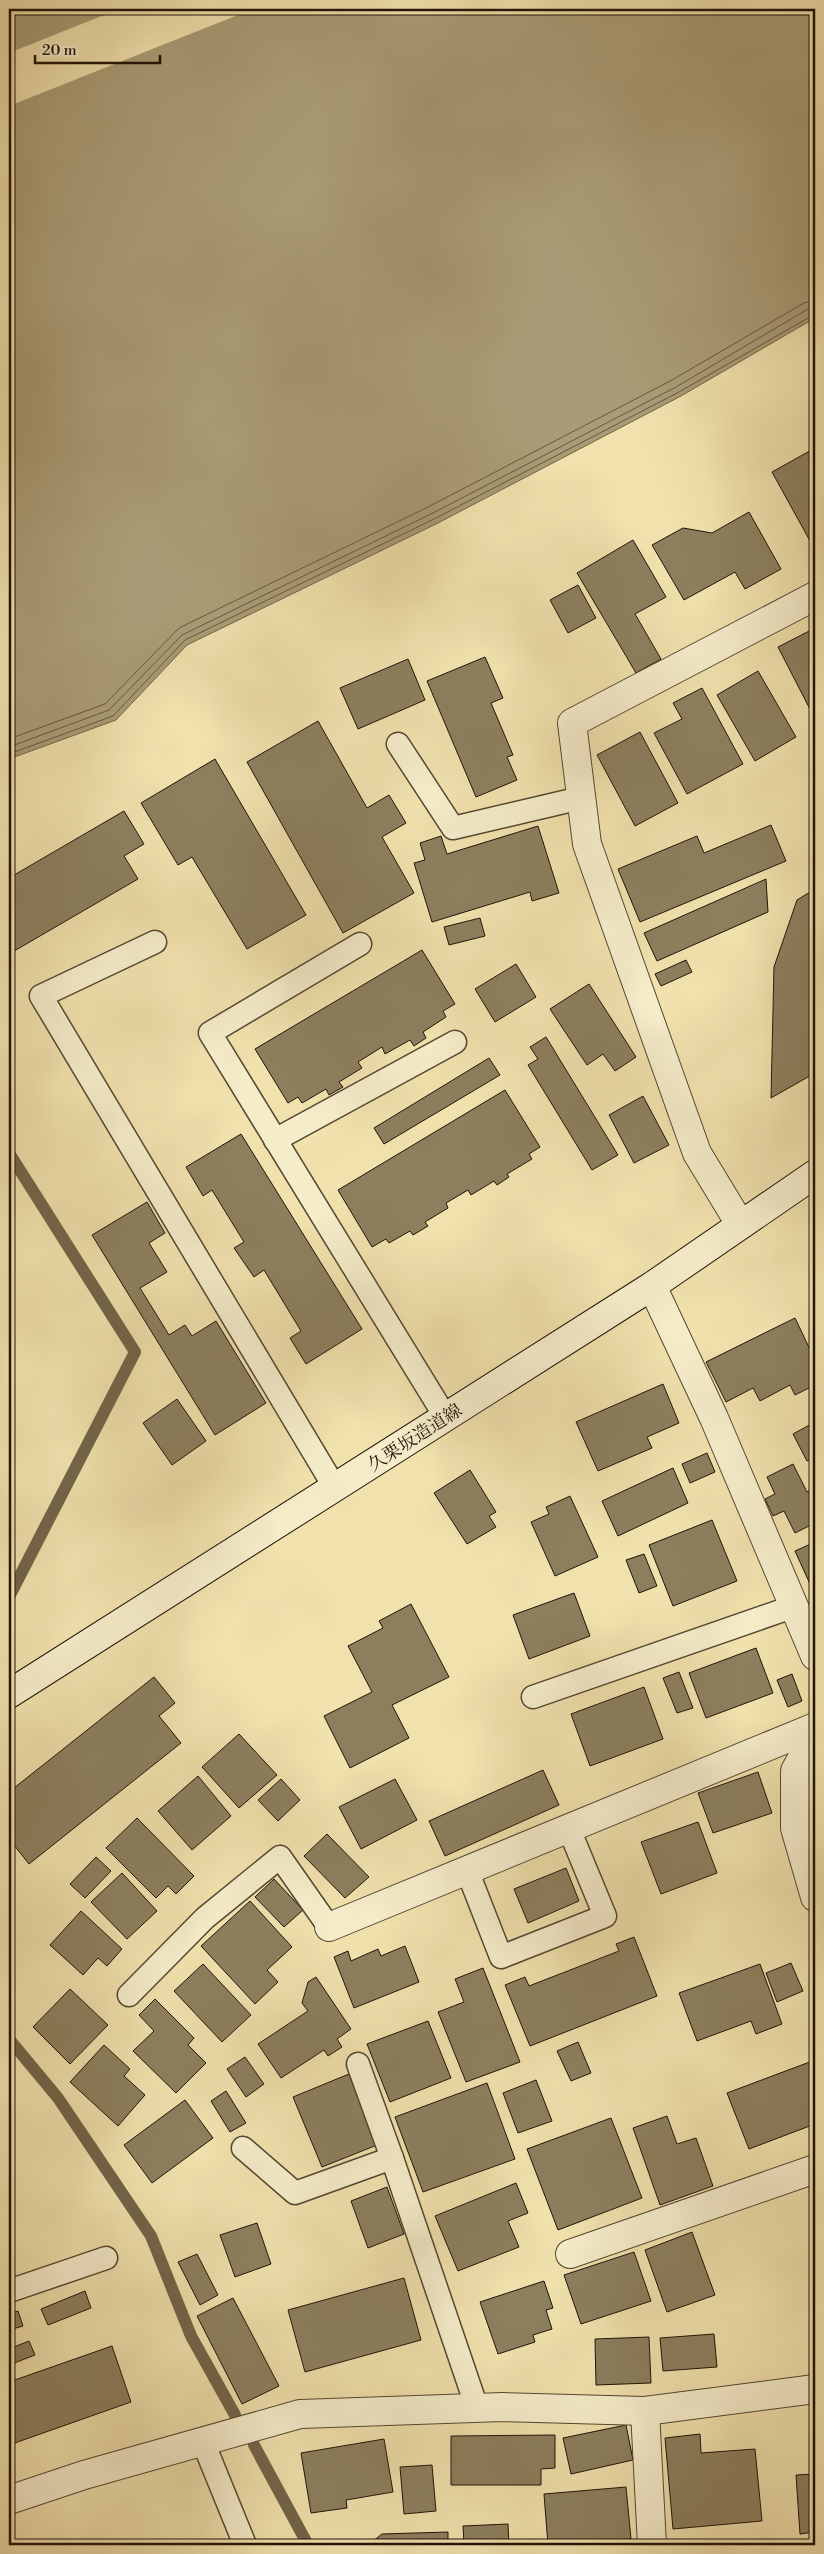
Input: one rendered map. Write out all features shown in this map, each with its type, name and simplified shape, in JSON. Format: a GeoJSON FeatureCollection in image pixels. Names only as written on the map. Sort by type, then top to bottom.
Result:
{"type":"FeatureCollection","features":[{"type":"Feature","properties":{"kind":"street"},"geometry":{"type":"LineString","coordinates":[[740,1224],[697,1153],[587,844],[572,723],[815,596]]}},
{"type":"Feature","properties":{"kind":"street","name":"久栗坂造道線"},"geometry":{"type":"LineString","coordinates":[[9,1694],[652,1286],[815,1174]]}},
{"type":"Feature","properties":{"kind":"street"},"geometry":{"type":"LineString","coordinates":[[652,1286],[714,1418],[815,1656]]}},
{"type":"Feature","properties":{"kind":"street"},"geometry":{"type":"LineString","coordinates":[[329,1927],[815,1726]]}},
{"type":"Feature","properties":{"kind":"street"},"geometry":{"type":"LineString","coordinates":[[815,1734],[795,1771],[795,1828],[815,1897]]}},
{"type":"Feature","properties":{"kind":"street"},"geometry":{"type":"LineString","coordinates":[[570,2254],[815,2169]]}},
{"type":"Feature","properties":{"kind":"street"},"geometry":{"type":"LineString","coordinates":[[9,2500],[84,2474],[300,2414],[477,2408],[645,2410],[815,2389]]}},
{"type":"Feature","properties":{"kind":"street"},"geometry":{"type":"LineString","coordinates":[[645,2410],[652,2545]]}},
{"type":"Feature","properties":{"kind":"lane"},"geometry":{"type":"LineString","coordinates":[[398,744],[453,828],[581,798]]}},
{"type":"Feature","properties":{"kind":"lane"},"geometry":{"type":"LineString","coordinates":[[155,942],[41,996],[335,1488]]}},
{"type":"Feature","properties":{"kind":"lane"},"geometry":{"type":"LineString","coordinates":[[360,944],[210,1033],[446,1418]]}},
{"type":"Feature","properties":{"kind":"lane"},"geometry":{"type":"LineString","coordinates":[[276,1140],[455,1042]]}},
{"type":"Feature","properties":{"kind":"lane"},"geometry":{"type":"LineString","coordinates":[[533,1697],[794,1606]]}},
{"type":"Feature","properties":{"kind":"lane"},"geometry":{"type":"LineString","coordinates":[[467,1870],[501,1957],[605,1916],[569,1829]]}},
{"type":"Feature","properties":{"kind":"lane"},"geometry":{"type":"LineString","coordinates":[[129,1995],[205,1918],[280,1857],[329,1927]]}},
{"type":"Feature","properties":{"kind":"lane"},"geometry":{"type":"LineString","coordinates":[[358,2064],[477,2408]]}},
{"type":"Feature","properties":{"kind":"lane"},"geometry":{"type":"LineString","coordinates":[[242,2148],[295,2193],[392,2158]]}},
{"type":"Feature","properties":{"kind":"lane"},"geometry":{"type":"LineString","coordinates":[[9,2290],[106,2258]]}},
{"type":"Feature","properties":{"kind":"lane"},"geometry":{"type":"LineString","coordinates":[[202,2442],[245,2545]]}},
{"type":"Feature","properties":{"kind":"water"},"geometry":{"type":"Polygon","coordinates":[[[9,9],[815,9],[815,318],[681,396],[436,524],[187,645],[116,720],[9,759],[9,9]]]}},
{"type":"Feature","properties":{"kind":"pier"},"geometry":{"type":"Polygon","coordinates":[[[119,9],[253,9],[9,106],[9,53],[119,9]]]}},
{"type":"Feature","properties":{"kind":"building"},"geometry":{"type":"Polygon","coordinates":[[[815,448],[815,550],[772,472],[815,448]]]}},
{"type":"Feature","properties":{"kind":"building"},"geometry":{"type":"Polygon","coordinates":[[[749,512],[781,569],[745,589],[735,572],[684,600],[652,545],[683,528],[712,533],[749,512]]]}},
{"type":"Feature","properties":{"kind":"building"},"geometry":{"type":"Polygon","coordinates":[[[633,540],[666,597],[635,614],[661,659],[636,673],[577,573],[633,540]]]}},
{"type":"Feature","properties":{"kind":"building"},"geometry":{"type":"Polygon","coordinates":[[[578,585],[596,618],[568,633],[550,600],[578,585]]]}},
{"type":"Feature","properties":{"kind":"building"},"geometry":{"type":"Polygon","coordinates":[[[815,628],[815,719],[778,647],[815,628]]]}},
{"type":"Feature","properties":{"kind":"building"},"geometry":{"type":"Polygon","coordinates":[[[485,657],[503,698],[491,703],[513,755],[507,757],[517,780],[476,797],[427,681],[485,657]]]}},
{"type":"Feature","properties":{"kind":"building"},"geometry":{"type":"Polygon","coordinates":[[[408,659],[425,700],[358,729],[340,688],[408,659]]]}},
{"type":"Feature","properties":{"kind":"building"},"geometry":{"type":"Polygon","coordinates":[[[758,671],[796,737],[755,761],[717,695],[758,671]]]}},
{"type":"Feature","properties":{"kind":"building"},"geometry":{"type":"Polygon","coordinates":[[[702,688],[743,764],[687,794],[654,733],[682,719],[673,703],[702,688]]]}},
{"type":"Feature","properties":{"kind":"building"},"geometry":{"type":"Polygon","coordinates":[[[318,721],[367,808],[389,795],[406,823],[382,837],[414,893],[343,933],[247,762],[318,721]]]}},
{"type":"Feature","properties":{"kind":"building"},"geometry":{"type":"Polygon","coordinates":[[[640,732],[678,803],[635,826],[597,755],[640,732]]]}},
{"type":"Feature","properties":{"kind":"building"},"geometry":{"type":"Polygon","coordinates":[[[215,759],[306,915],[247,949],[192,857],[178,865],[141,803],[215,759]]]}},
{"type":"Feature","properties":{"kind":"building"},"geometry":{"type":"Polygon","coordinates":[[[124,811],[144,844],[124,856],[138,879],[9,954],[9,878],[124,811]]]}},
{"type":"Feature","properties":{"kind":"building"},"geometry":{"type":"Polygon","coordinates":[[[771,825],[786,861],[640,922],[618,869],[697,836],[704,853],[771,825]]]}},
{"type":"Feature","properties":{"kind":"building"},"geometry":{"type":"Polygon","coordinates":[[[538,826],[559,893],[532,901],[530,892],[432,922],[414,863],[425,860],[420,843],[441,836],[447,854],[538,826]]]}},
{"type":"Feature","properties":{"kind":"building"},"geometry":{"type":"Polygon","coordinates":[[[766,879],[768,912],[657,961],[644,933],[766,879]]]}},
{"type":"Feature","properties":{"kind":"building"},"geometry":{"type":"Polygon","coordinates":[[[815,889],[815,1073],[771,1098],[774,967],[797,900],[815,889]]]}},
{"type":"Feature","properties":{"kind":"building"},"geometry":{"type":"Polygon","coordinates":[[[480,918],[485,936],[449,945],[444,927],[480,918]]]}},
{"type":"Feature","properties":{"kind":"building"},"geometry":{"type":"Polygon","coordinates":[[[422,950],[455,1004],[443,1011],[446,1017],[423,1032],[426,1038],[414,1046],[410,1040],[385,1054],[382,1047],[358,1062],[362,1068],[339,1082],[343,1087],[329,1095],[326,1089],[302,1103],[298,1097],[288,1103],[255,1049],[422,950]]]}},
{"type":"Feature","properties":{"kind":"building"},"geometry":{"type":"Polygon","coordinates":[[[686,960],[692,972],[661,986],[655,974],[686,960]]]}},
{"type":"Feature","properties":{"kind":"building"},"geometry":{"type":"Polygon","coordinates":[[[516,964],[536,997],[495,1022],[475,989],[516,964]]]}},
{"type":"Feature","properties":{"kind":"building"},"geometry":{"type":"Polygon","coordinates":[[[589,984],[636,1057],[615,1071],[603,1054],[587,1065],[550,1009],[589,984]]]}},
{"type":"Feature","properties":{"kind":"building"},"geometry":{"type":"Polygon","coordinates":[[[546,1037],[618,1155],[592,1170],[528,1065],[538,1059],[530,1047],[546,1037]]]}},
{"type":"Feature","properties":{"kind":"building"},"geometry":{"type":"Polygon","coordinates":[[[489,1058],[500,1075],[384,1144],[374,1128],[489,1058]]]}},
{"type":"Feature","properties":{"kind":"building"},"geometry":{"type":"Polygon","coordinates":[[[505,1090],[540,1147],[529,1154],[532,1159],[507,1174],[509,1177],[497,1185],[494,1181],[471,1195],[468,1190],[446,1203],[448,1208],[425,1222],[428,1226],[413,1235],[410,1231],[389,1243],[386,1239],[372,1247],[338,1190],[505,1090]]]}},
{"type":"Feature","properties":{"kind":"building"},"geometry":{"type":"Polygon","coordinates":[[[643,1096],[669,1145],[634,1163],[609,1115],[643,1096]]]}},
{"type":"Feature","properties":{"kind":"building"},"geometry":{"type":"Polygon","coordinates":[[[241,1134],[362,1329],[306,1364],[290,1338],[301,1331],[264,1270],[254,1277],[234,1248],[244,1242],[212,1190],[203,1196],[186,1167],[241,1134]]]}},
{"type":"Feature","properties":{"kind":"building"},"geometry":{"type":"Polygon","coordinates":[[[147,1202],[165,1233],[149,1243],[167,1272],[140,1288],[169,1335],[185,1325],[192,1336],[216,1321],[266,1403],[215,1435],[92,1235],[147,1202]]]}},
{"type":"Feature","properties":{"kind":"building"},"geometry":{"type":"Polygon","coordinates":[[[795,1318],[815,1360],[815,1385],[795,1395],[790,1385],[760,1401],[753,1388],[726,1402],[706,1362],[795,1318]]]}},
{"type":"Feature","properties":{"kind":"building"},"geometry":{"type":"Polygon","coordinates":[[[663,1384],[679,1423],[647,1437],[652,1448],[598,1471],[576,1422],[663,1384]]]}},
{"type":"Feature","properties":{"kind":"building"},"geometry":{"type":"Polygon","coordinates":[[[177,1399],[206,1441],[172,1465],[143,1423],[177,1399]]]}},
{"type":"Feature","properties":{"kind":"building"},"geometry":{"type":"Polygon","coordinates":[[[815,1422],[815,1457],[807,1461],[793,1434],[815,1422]]]}},
{"type":"Feature","properties":{"kind":"building"},"geometry":{"type":"Polygon","coordinates":[[[707,1453],[715,1472],[690,1483],[682,1464],[707,1453]]]}},
{"type":"Feature","properties":{"kind":"building"},"geometry":{"type":"Polygon","coordinates":[[[793,1464],[807,1492],[815,1488],[815,1523],[795,1533],[784,1511],[773,1516],[765,1499],[775,1494],[767,1477],[793,1464]]]}},
{"type":"Feature","properties":{"kind":"building"},"geometry":{"type":"Polygon","coordinates":[[[673,1468],[688,1503],[618,1536],[602,1501],[673,1468]]]}},
{"type":"Feature","properties":{"kind":"building"},"geometry":{"type":"Polygon","coordinates":[[[470,1470],[496,1512],[489,1516],[496,1527],[467,1544],[434,1493],[470,1470]]]}},
{"type":"Feature","properties":{"kind":"building"},"geometry":{"type":"Polygon","coordinates":[[[570,1496],[598,1557],[555,1576],[531,1522],[549,1514],[546,1507],[570,1496]]]}},
{"type":"Feature","properties":{"kind":"building"},"geometry":{"type":"Polygon","coordinates":[[[712,1520],[737,1581],[673,1606],[649,1545],[712,1520]]]}},
{"type":"Feature","properties":{"kind":"building"},"geometry":{"type":"Polygon","coordinates":[[[815,1542],[815,1582],[810,1584],[795,1551],[815,1542]]]}},
{"type":"Feature","properties":{"kind":"building"},"geometry":{"type":"Polygon","coordinates":[[[644,1554],[657,1586],[639,1593],[626,1560],[644,1554]]]}},
{"type":"Feature","properties":{"kind":"building"},"geometry":{"type":"Polygon","coordinates":[[[574,1593],[590,1636],[529,1659],[513,1615],[574,1593]]]}},
{"type":"Feature","properties":{"kind":"building"},"geometry":{"type":"Polygon","coordinates":[[[411,1604],[449,1677],[392,1705],[409,1738],[350,1768],[324,1716],[372,1692],[348,1646],[383,1628],[379,1621],[411,1604]]]}},
{"type":"Feature","properties":{"kind":"building"},"geometry":{"type":"Polygon","coordinates":[[[756,1648],[773,1693],[706,1718],[689,1673],[756,1648]]]}},
{"type":"Feature","properties":{"kind":"building"},"geometry":{"type":"Polygon","coordinates":[[[679,1672],[693,1708],[677,1713],[663,1678],[679,1672]]]}},
{"type":"Feature","properties":{"kind":"building"},"geometry":{"type":"Polygon","coordinates":[[[792,1674],[802,1701],[788,1707],[777,1680],[792,1674]]]}},
{"type":"Feature","properties":{"kind":"building"},"geometry":{"type":"Polygon","coordinates":[[[154,1677],[175,1703],[159,1716],[181,1743],[29,1864],[14,1845],[9,1848],[9,1792],[154,1677]]]}},
{"type":"Feature","properties":{"kind":"building"},"geometry":{"type":"Polygon","coordinates":[[[644,1687],[663,1739],[590,1766],[571,1714],[644,1687]]]}},
{"type":"Feature","properties":{"kind":"building"},"geometry":{"type":"Polygon","coordinates":[[[239,1734],[277,1775],[239,1808],[202,1767],[239,1734]]]}},
{"type":"Feature","properties":{"kind":"building"},"geometry":{"type":"Polygon","coordinates":[[[543,1770],[559,1805],[445,1856],[429,1821],[543,1770]]]}},
{"type":"Feature","properties":{"kind":"building"},"geometry":{"type":"Polygon","coordinates":[[[758,1772],[772,1813],[713,1833],[698,1793],[758,1772]]]}},
{"type":"Feature","properties":{"kind":"building"},"geometry":{"type":"Polygon","coordinates":[[[198,1776],[231,1816],[192,1850],[158,1811],[198,1776]]]}},
{"type":"Feature","properties":{"kind":"building"},"geometry":{"type":"Polygon","coordinates":[[[281,1779],[300,1800],[278,1821],[258,1800],[281,1779]]]}},
{"type":"Feature","properties":{"kind":"building"},"geometry":{"type":"Polygon","coordinates":[[[395,1779],[417,1820],[361,1849],[339,1807],[395,1779]]]}},
{"type":"Feature","properties":{"kind":"building"},"geometry":{"type":"Polygon","coordinates":[[[137,1818],[194,1876],[176,1894],[168,1886],[156,1898],[106,1848],[137,1818]]]}},
{"type":"Feature","properties":{"kind":"building"},"geometry":{"type":"Polygon","coordinates":[[[698,1822],[717,1873],[661,1894],[641,1842],[698,1822]]]}},
{"type":"Feature","properties":{"kind":"building"},"geometry":{"type":"Polygon","coordinates":[[[327,1834],[369,1877],[345,1898],[304,1856],[327,1834]]]}},
{"type":"Feature","properties":{"kind":"building"},"geometry":{"type":"Polygon","coordinates":[[[96,1857],[111,1871],[85,1898],[70,1884],[96,1857]]]}},
{"type":"Feature","properties":{"kind":"building"},"geometry":{"type":"Polygon","coordinates":[[[566,1868],[579,1901],[528,1923],[514,1889],[566,1868]]]}},
{"type":"Feature","properties":{"kind":"building"},"geometry":{"type":"Polygon","coordinates":[[[122,1873],[157,1911],[127,1939],[91,1902],[122,1873]]]}},
{"type":"Feature","properties":{"kind":"building"},"geometry":{"type":"Polygon","coordinates":[[[274,1879],[303,1910],[284,1927],[255,1897],[274,1879]]]}},
{"type":"Feature","properties":{"kind":"building"},"geometry":{"type":"Polygon","coordinates":[[[250,1901],[292,1947],[267,1970],[278,1982],[255,2004],[201,1946],[250,1901]]]}},
{"type":"Feature","properties":{"kind":"building"},"geometry":{"type":"Polygon","coordinates":[[[81,1911],[122,1949],[107,1966],[98,1958],[83,1975],[50,1945],[81,1911]]]}},
{"type":"Feature","properties":{"kind":"building"},"geometry":{"type":"Polygon","coordinates":[[[634,1937],[657,1996],[530,2046],[505,1985],[525,1977],[529,1986],[619,1951],[616,1944],[634,1937]]]}},
{"type":"Feature","properties":{"kind":"building"},"geometry":{"type":"Polygon","coordinates":[[[405,1946],[419,1982],[354,2008],[334,1957],[348,1951],[351,1961],[378,1949],[381,1956],[405,1946]]]}},
{"type":"Feature","properties":{"kind":"building"},"geometry":{"type":"Polygon","coordinates":[[[791,1963],[803,1991],[777,2002],[766,1973],[791,1963]]]}},
{"type":"Feature","properties":{"kind":"building"},"geometry":{"type":"Polygon","coordinates":[[[203,1964],[251,2015],[222,2042],[174,1991],[203,1964]]]}},
{"type":"Feature","properties":{"kind":"building"},"geometry":{"type":"Polygon","coordinates":[[[760,1964],[782,2024],[756,2034],[751,2021],[697,2041],[679,1993],[760,1964]]]}},
{"type":"Feature","properties":{"kind":"building"},"geometry":{"type":"Polygon","coordinates":[[[483,1968],[520,2062],[466,2082],[438,2012],[464,2002],[455,1979],[483,1968]]]}},
{"type":"Feature","properties":{"kind":"building"},"geometry":{"type":"Polygon","coordinates":[[[316,1977],[351,2029],[337,2039],[342,2047],[328,2056],[324,2050],[281,2078],[258,2044],[308,2011],[302,2003],[308,1982],[316,1977]]]}},
{"type":"Feature","properties":{"kind":"building"},"geometry":{"type":"Polygon","coordinates":[[[70,1989],[108,2025],[70,2064],[33,2027],[70,1989]]]}},
{"type":"Feature","properties":{"kind":"building"},"geometry":{"type":"Polygon","coordinates":[[[155,1999],[194,2038],[188,2045],[206,2063],[176,2093],[133,2051],[154,2031],[139,2015],[155,1999]]]}},
{"type":"Feature","properties":{"kind":"building"},"geometry":{"type":"Polygon","coordinates":[[[428,2021],[451,2078],[390,2102],[367,2044],[428,2021]]]}},
{"type":"Feature","properties":{"kind":"building"},"geometry":{"type":"Polygon","coordinates":[[[578,2042],[591,2073],[571,2081],[557,2051],[578,2042]]]}},
{"type":"Feature","properties":{"kind":"building"},"geometry":{"type":"Polygon","coordinates":[[[104,2045],[130,2069],[124,2076],[145,2095],[118,2126],[70,2082],[104,2045]]]}},
{"type":"Feature","properties":{"kind":"building"},"geometry":{"type":"Polygon","coordinates":[[[245,2057],[264,2084],[246,2097],[227,2069],[245,2057]]]}},
{"type":"Feature","properties":{"kind":"building"},"geometry":{"type":"Polygon","coordinates":[[[815,2060],[815,2124],[749,2149],[727,2093],[815,2060]]]}},
{"type":"Feature","properties":{"kind":"building"},"geometry":{"type":"Polygon","coordinates":[[[349,2074],[377,2145],[322,2167],[293,2097],[349,2074]]]}},
{"type":"Feature","properties":{"kind":"building"},"geometry":{"type":"Polygon","coordinates":[[[536,2080],[552,2121],[518,2133],[503,2093],[536,2080]]]}},
{"type":"Feature","properties":{"kind":"building"},"geometry":{"type":"Polygon","coordinates":[[[487,2083],[515,2159],[423,2192],[395,2117],[487,2083]]]}},
{"type":"Feature","properties":{"kind":"building"},"geometry":{"type":"Polygon","coordinates":[[[226,2091],[246,2123],[230,2132],[211,2101],[226,2091]]]}},
{"type":"Feature","properties":{"kind":"building"},"geometry":{"type":"Polygon","coordinates":[[[185,2100],[213,2138],[152,2183],[124,2145],[185,2100]]]}},
{"type":"Feature","properties":{"kind":"building"},"geometry":{"type":"Polygon","coordinates":[[[667,2116],[677,2144],[696,2138],[713,2186],[660,2205],[633,2128],[667,2116]]]}},
{"type":"Feature","properties":{"kind":"building"},"geometry":{"type":"Polygon","coordinates":[[[611,2118],[642,2198],[558,2230],[527,2149],[611,2118]]]}},
{"type":"Feature","properties":{"kind":"building"},"geometry":{"type":"Polygon","coordinates":[[[516,2183],[528,2213],[508,2221],[519,2247],[458,2271],[435,2216],[516,2183]]]}},
{"type":"Feature","properties":{"kind":"building"},"geometry":{"type":"Polygon","coordinates":[[[387,2187],[404,2234],[368,2248],[351,2201],[387,2187]]]}},
{"type":"Feature","properties":{"kind":"building"},"geometry":{"type":"Polygon","coordinates":[[[257,2223],[271,2264],[235,2277],[220,2235],[257,2223]]]}},
{"type":"Feature","properties":{"kind":"building"},"geometry":{"type":"Polygon","coordinates":[[[692,2232],[715,2295],[667,2312],[645,2250],[692,2232]]]}},
{"type":"Feature","properties":{"kind":"building"},"geometry":{"type":"Polygon","coordinates":[[[634,2252],[651,2301],[581,2324],[564,2275],[634,2252]]]}},
{"type":"Feature","properties":{"kind":"building"},"geometry":{"type":"Polygon","coordinates":[[[197,2254],[218,2295],[200,2305],[178,2262],[197,2254]]]}},
{"type":"Feature","properties":{"kind":"building"},"geometry":{"type":"Polygon","coordinates":[[[404,2278],[421,2340],[305,2372],[288,2310],[404,2278]]]}},
{"type":"Feature","properties":{"kind":"building"},"geometry":{"type":"Polygon","coordinates":[[[544,2281],[553,2308],[546,2310],[552,2329],[533,2335],[535,2342],[498,2354],[480,2302],[544,2281]]]}},
{"type":"Feature","properties":{"kind":"building"},"geometry":{"type":"Polygon","coordinates":[[[85,2291],[91,2308],[48,2325],[41,2309],[85,2291]]]}},
{"type":"Feature","properties":{"kind":"building"},"geometry":{"type":"Polygon","coordinates":[[[233,2298],[279,2386],[242,2404],[197,2316],[233,2298]]]}},
{"type":"Feature","properties":{"kind":"building"},"geometry":{"type":"Polygon","coordinates":[[[18,2311],[23,2326],[9,2330],[9,2314],[18,2311]]]}},
{"type":"Feature","properties":{"kind":"building"},"geometry":{"type":"Polygon","coordinates":[[[714,2334],[717,2367],[663,2371],[660,2338],[714,2334]]]}},
{"type":"Feature","properties":{"kind":"building"},"geometry":{"type":"Polygon","coordinates":[[[649,2337],[651,2383],[596,2385],[595,2339],[649,2337]]]}},
{"type":"Feature","properties":{"kind":"building"},"geometry":{"type":"Polygon","coordinates":[[[29,2341],[35,2355],[9,2365],[9,2349],[29,2341]]]}},
{"type":"Feature","properties":{"kind":"building"},"geometry":{"type":"Polygon","coordinates":[[[112,2346],[131,2402],[9,2445],[9,2382],[112,2346]]]}},
{"type":"Feature","properties":{"kind":"building"},"geometry":{"type":"Polygon","coordinates":[[[626,2425],[633,2460],[571,2474],[563,2438],[626,2425]]]}},
{"type":"Feature","properties":{"kind":"building"},"geometry":{"type":"Polygon","coordinates":[[[700,2434],[701,2453],[755,2449],[762,2521],[673,2529],[665,2438],[700,2434]]]}},
{"type":"Feature","properties":{"kind":"building"},"geometry":{"type":"Polygon","coordinates":[[[555,2435],[555,2468],[541,2469],[541,2485],[451,2485],[451,2436],[555,2435]]]}},
{"type":"Feature","properties":{"kind":"building"},"geometry":{"type":"Polygon","coordinates":[[[384,2439],[393,2492],[346,2500],[347,2508],[311,2513],[301,2453],[384,2439]]]}},
{"type":"Feature","properties":{"kind":"building"},"geometry":{"type":"Polygon","coordinates":[[[432,2465],[436,2511],[404,2514],[400,2467],[432,2465]]]}},
{"type":"Feature","properties":{"kind":"building"},"geometry":{"type":"Polygon","coordinates":[[[815,2474],[815,2532],[800,2534],[796,2475],[815,2474]]]}},
{"type":"Feature","properties":{"kind":"building"},"geometry":{"type":"Polygon","coordinates":[[[626,2487],[631,2539],[595,2542],[596,2545],[548,2545],[544,2494],[626,2487]]]}},
{"type":"Feature","properties":{"kind":"building"},"geometry":{"type":"Polygon","coordinates":[[[508,2524],[509,2545],[464,2545],[463,2526],[508,2524]]]}},
{"type":"Feature","properties":{"kind":"building"},"geometry":{"type":"Polygon","coordinates":[[[448,2532],[448,2545],[368,2545],[382,2534],[448,2532]]]}},
{"type":"Feature","properties":{"kind":"waterway"},"geometry":{"type":"LineString","coordinates":[[9,1153],[135,1352],[9,1597]]}},
{"type":"Feature","properties":{"kind":"waterway"},"geometry":{"type":"LineString","coordinates":[[9,2039],[58,2098],[151,2236],[191,2336],[235,2415]]}},
{"type":"Feature","properties":{"kind":"waterway"},"geometry":{"type":"LineString","coordinates":[[254,2445],[308,2545]]}}]}
